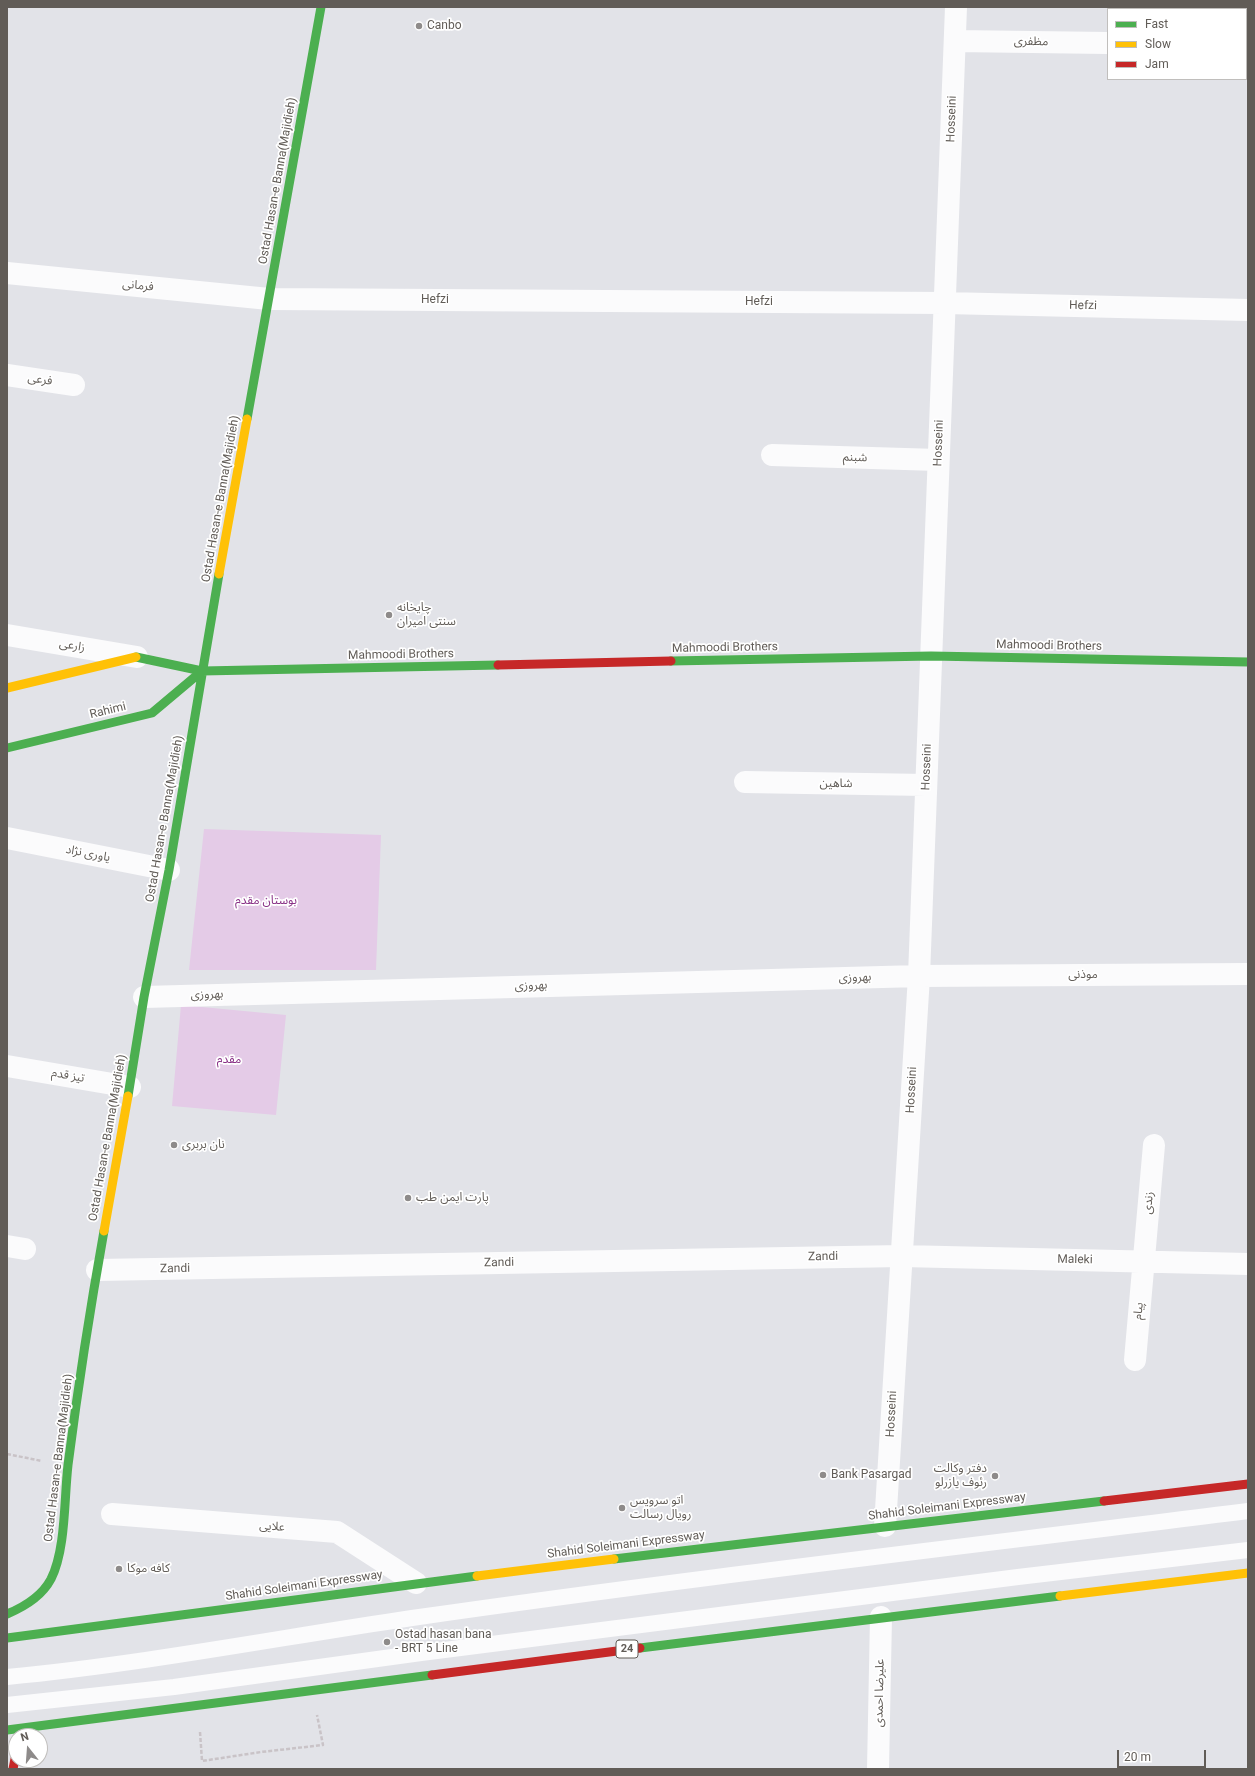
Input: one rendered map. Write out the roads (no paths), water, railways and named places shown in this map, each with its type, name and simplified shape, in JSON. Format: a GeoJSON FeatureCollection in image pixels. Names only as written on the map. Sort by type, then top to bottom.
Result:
{"type":"FeatureCollection","features":[{"type":"Feature","properties":{"kind":"main road","name":"Ostad Hasan-e Banna(Majidieh)"},"geometry":{"type":"LineString","coordinates":[[7,1614],[22,1608],[41,1593],[51,1579],[57,1561],[61,1541],[68,1466],[97,1270],[130,1087],[144,997],[169,870],[202,671],[270,299],[320,7]]}},
{"type":"Feature","properties":{"kind":"main road","name":"Mahmoodi Brothers"},"geometry":{"type":"LineString","coordinates":[[137,657],[202,671],[931,656],[1248,662]]}},
{"type":"Feature","properties":{"kind":"main road"},"geometry":{"type":"LineString","coordinates":[[7,688],[137,657]]}},
{"type":"Feature","properties":{"kind":"main road","name":"Rahimi"},"geometry":{"type":"LineString","coordinates":[[7,748],[152,713],[202,671]]}},
{"type":"Feature","properties":{"kind":"main road","name":"Shahid Soleimani Expressway"},"geometry":{"type":"LineString","coordinates":[[7,1638],[416,1583],[1248,1484]]}},
{"type":"Feature","properties":{"kind":"main road","name":"24"},"geometry":{"type":"LineString","coordinates":[[48,1728],[881,1617],[1248,1573]]}},
{"type":"Feature","properties":{"kind":"street","name":"Hosseini"},"geometry":{"type":"LineString","coordinates":[[886,1526],[919,976],[956,7]]}},
{"type":"Feature","properties":{"kind":"street","name":"مظفری"},"geometry":{"type":"LineString","coordinates":[[954,41],[1107,43]]}},
{"type":"Feature","properties":{"kind":"street","name":"فرمانی"},"geometry":{"type":"LineString","coordinates":[[7,273],[270,299]]}},
{"type":"Feature","properties":{"kind":"street","name":"Hefzi"},"geometry":{"type":"LineString","coordinates":[[270,299],[944,303],[1248,310]]}},
{"type":"Feature","properties":{"kind":"street","name":"فرعی"},"geometry":{"type":"LineString","coordinates":[[7,375],[74,385]]}},
{"type":"Feature","properties":{"kind":"street","name":"شبنم"},"geometry":{"type":"LineString","coordinates":[[772,455],[938,460]]}},
{"type":"Feature","properties":{"kind":"street","name":"زارعی"},"geometry":{"type":"LineString","coordinates":[[7,635],[137,657]]}},
{"type":"Feature","properties":{"kind":"street","name":"شاهین"},"geometry":{"type":"LineString","coordinates":[[745,782],[926,785]]}},
{"type":"Feature","properties":{"kind":"street","name":"یاوری نژاد"},"geometry":{"type":"LineString","coordinates":[[7,838],[169,870]]}},
{"type":"Feature","properties":{"kind":"street","name":"موذنی"},"geometry":{"type":"LineString","coordinates":[[919,976],[1248,974]]}},
{"type":"Feature","properties":{"kind":"street","name":"بهروزی"},"geometry":{"type":"LineString","coordinates":[[144,997],[919,976]]}},
{"type":"Feature","properties":{"kind":"street","name":"تیز قدم"},"geometry":{"type":"LineString","coordinates":[[7,1066],[130,1087]]}},
{"type":"Feature","properties":{"kind":"street","name":"زندی"},"geometry":{"type":"LineString","coordinates":[[1144,1262],[1154,1145]]}},
{"type":"Feature","properties":{"kind":"street","name":"Maleki"},"geometry":{"type":"LineString","coordinates":[[902,1256],[1248,1264]]}},
{"type":"Feature","properties":{"kind":"street","name":"Zandi"},"geometry":{"type":"LineString","coordinates":[[97,1270],[902,1256]]}},
{"type":"Feature","properties":{"kind":"street","name":"پیام"},"geometry":{"type":"LineString","coordinates":[[1134,1360],[1144,1262]]}},
{"type":"Feature","properties":{"kind":"street","name":"علایی"},"geometry":{"type":"LineString","coordinates":[[112,1514],[337,1532],[416,1583]]}},
{"type":"Feature","properties":{"kind":"street","name":"علیرضا احمدی"},"geometry":{"type":"LineString","coordinates":[[878,1769],[881,1617]]}},
{"type":"Feature","properties":{"kind":"lane"},"geometry":{"type":"LineString","coordinates":[[7,1678],[121,1663],[433,1616],[1006,1540],[1248,1511]]}},
{"type":"Feature","properties":{"kind":"lane"},"geometry":{"type":"LineString","coordinates":[[7,1705],[174,1687],[422,1653],[1026,1576],[1248,1550]]}},
{"type":"Feature","properties":{"kind":"place","name":"Canbo"},"geometry":{"type":"Point","coordinates":[419,26]}},
{"type":"Feature","properties":{"kind":"place","name":"چایخانه سنتی امیران"},"geometry":{"type":"Point","coordinates":[389,615]}},
{"type":"Feature","properties":{"kind":"place","name":"نان بربری"},"geometry":{"type":"Point","coordinates":[174,1145]}},
{"type":"Feature","properties":{"kind":"place","name":"پارت ایمن طب"},"geometry":{"type":"Point","coordinates":[408,1198]}},
{"type":"Feature","properties":{"kind":"place","name":"Bank Pasargad"},"geometry":{"type":"Point","coordinates":[823,1475]}},
{"type":"Feature","properties":{"kind":"place","name":"دفتر وکالت رئوف یازرلو"},"geometry":{"type":"Point","coordinates":[995,1476]}},
{"type":"Feature","properties":{"kind":"place","name":"اتو سرویس رویال رسالت"},"geometry":{"type":"Point","coordinates":[622,1508]}},
{"type":"Feature","properties":{"kind":"place","name":"کافه موکا"},"geometry":{"type":"Point","coordinates":[119,1569]}},
{"type":"Feature","properties":{"kind":"place","name":"Ostad hasan bana - BRT 5 Line"},"geometry":{"type":"Point","coordinates":[387,1642]}},
{"type":"Feature","properties":{"kind":"park label","name":"بوستان مقدم"},"geometry":{"type":"Point","coordinates":[266,901]}},
{"type":"Feature","properties":{"kind":"park label","name":"مقدم"},"geometry":{"type":"Point","coordinates":[229,1060]}}]}
